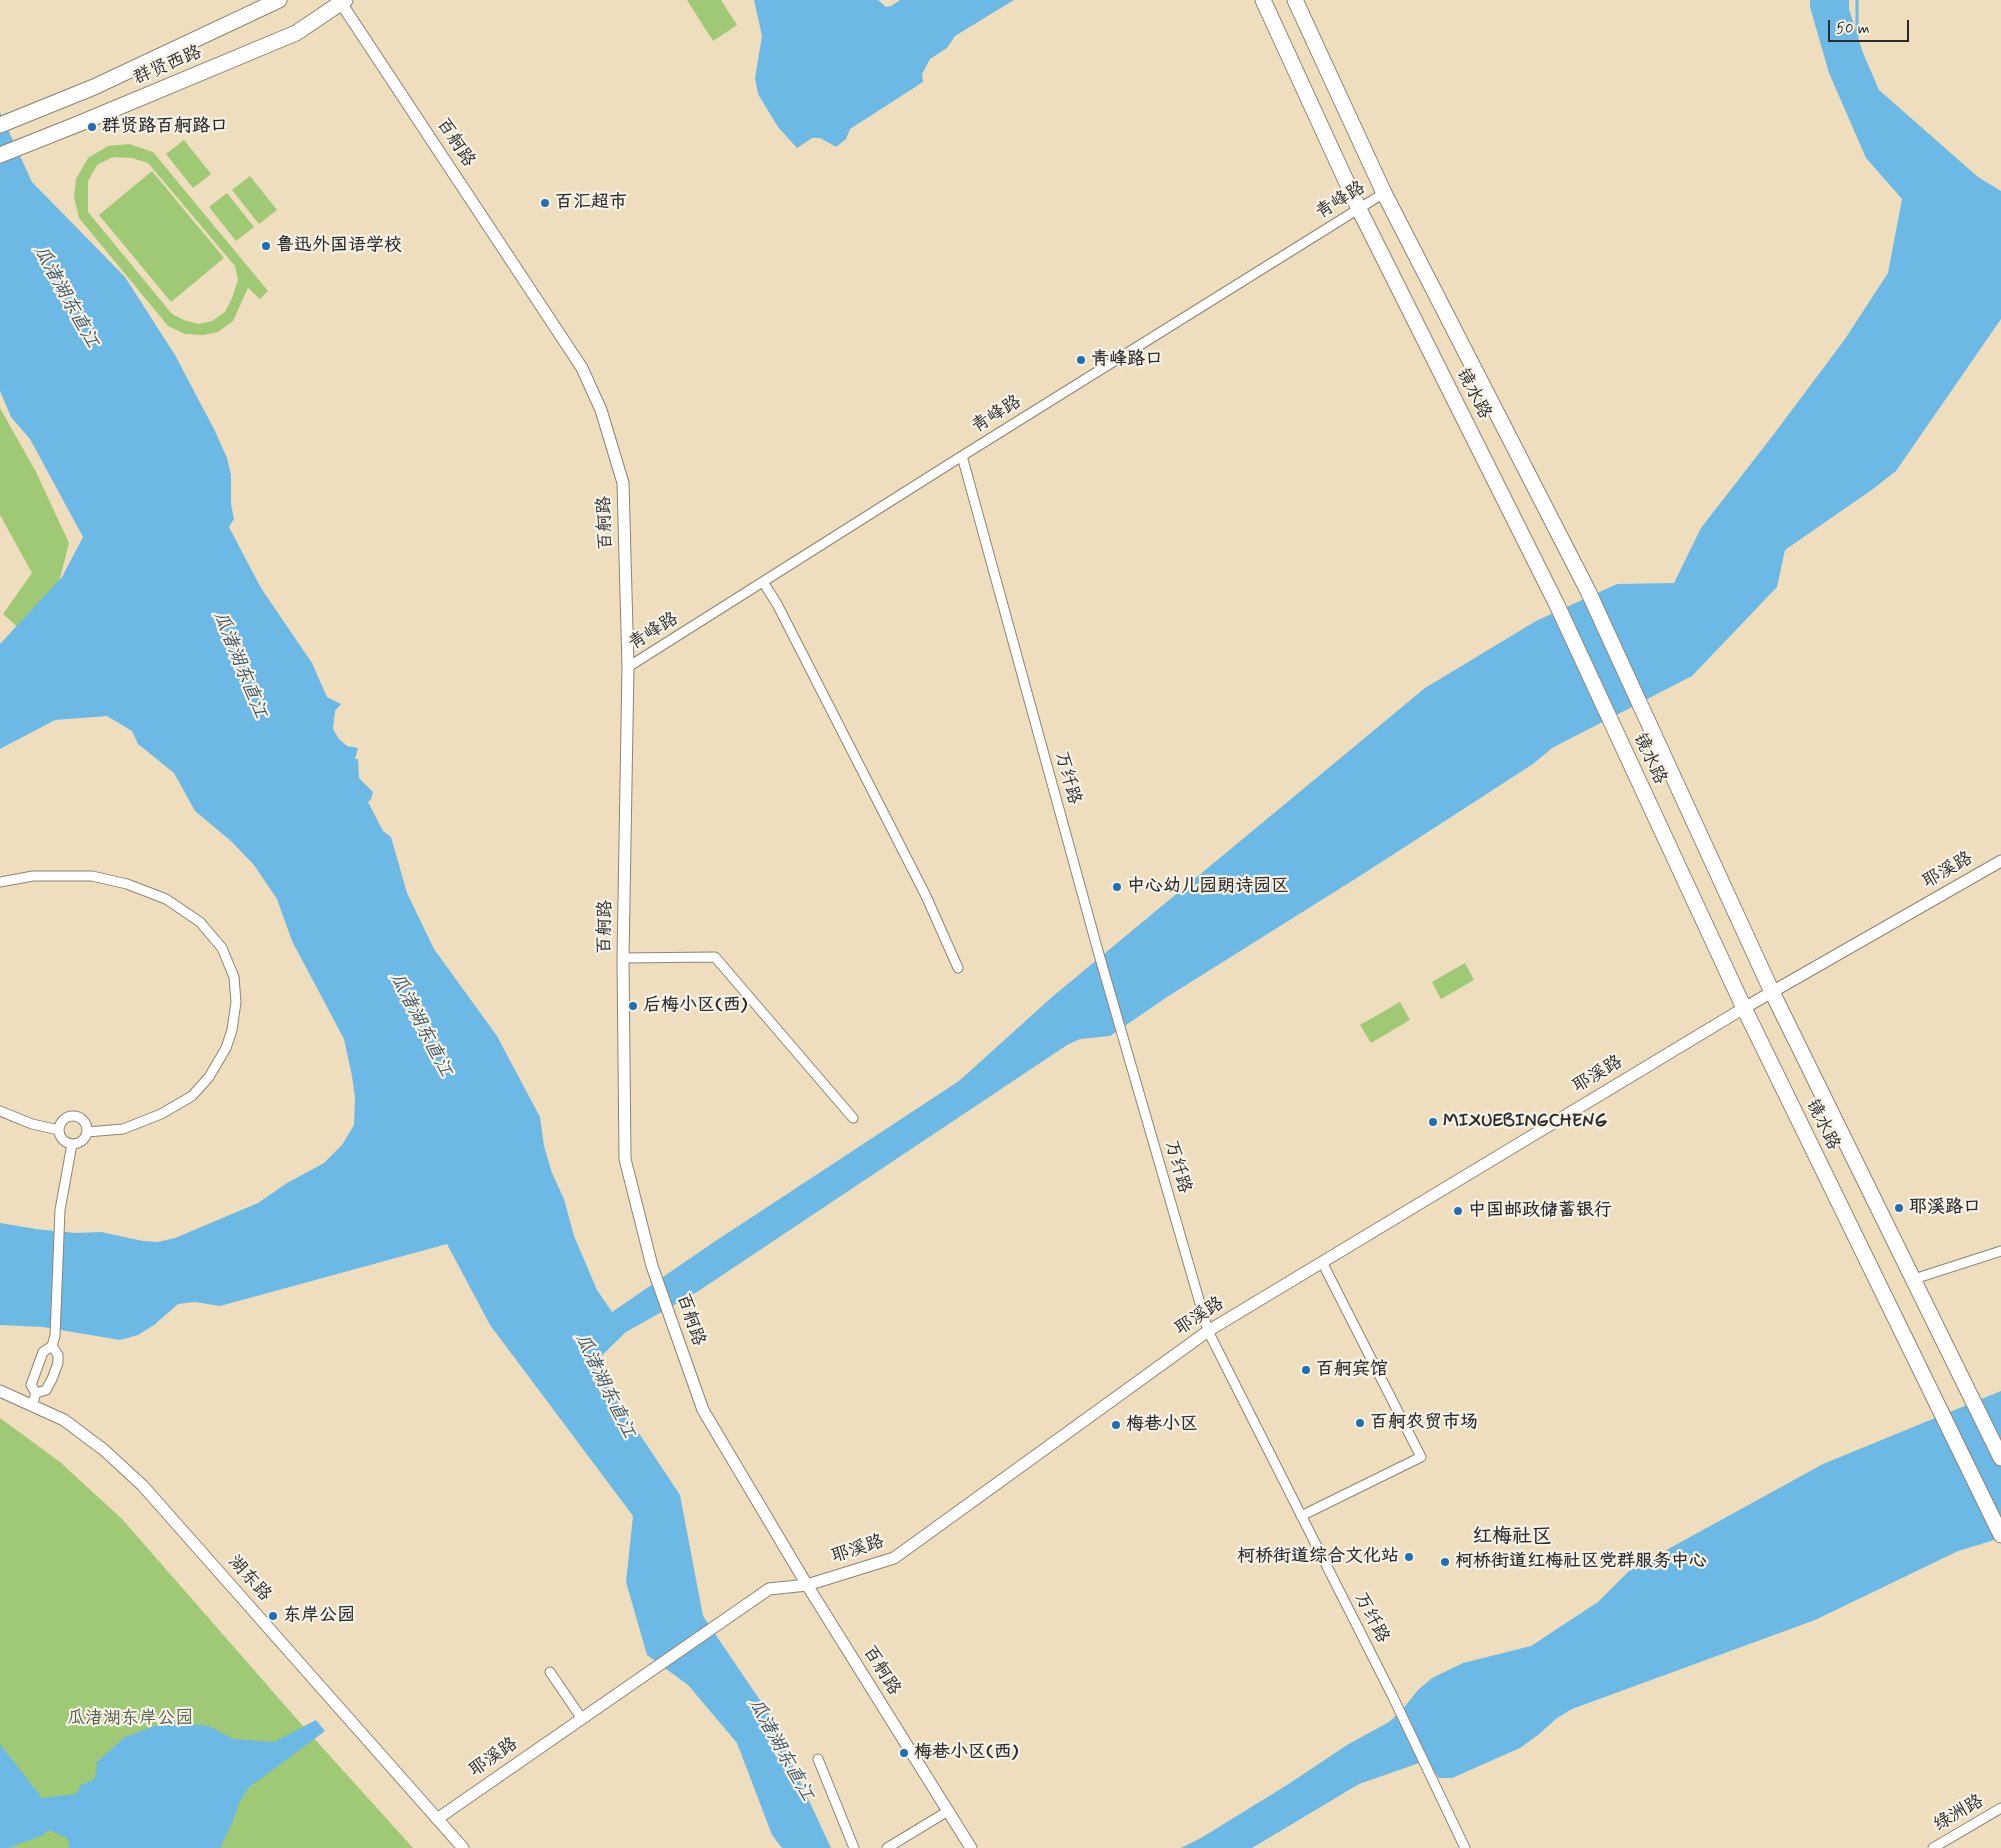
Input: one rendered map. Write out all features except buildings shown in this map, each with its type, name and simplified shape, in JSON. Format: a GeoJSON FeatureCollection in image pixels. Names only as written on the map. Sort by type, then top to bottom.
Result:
{"type":"FeatureCollection","features":[{"type":"Feature","properties":{"kind":"main road","name":"群贤西路"},"geometry":{"type":"LineString","coordinates":[[6,123],[94,87],[280,0]]}},
{"type":"Feature","properties":{"kind":"main road","name":"镜水路"},"geometry":{"type":"LineString","coordinates":[[1262,0],[1359,209],[1557,605],[1744,1008],[2001,1535]]}},
{"type":"Feature","properties":{"kind":"main road","name":"镜水路"},"geometry":{"type":"LineString","coordinates":[[1295,0],[1384,193],[1588,591],[1772,992],[2001,1458]]}},
{"type":"Feature","properties":{"kind":"main road","name":"群贤西路"},"geometry":{"type":"LineString","coordinates":[[0,155],[296,33],[342,1]]}},
{"type":"Feature","properties":{"kind":"street","name":"百舸路"},"geometry":{"type":"LineString","coordinates":[[342,1],[582,368],[601,410],[623,483],[628,667],[623,958],[625,1159],[652,1266],[703,1410],[807,1586],[971,1848]]}},
{"type":"Feature","properties":{"kind":"street","name":"青峰路"},"geometry":{"type":"LineString","coordinates":[[628,667],[1384,193]]}},
{"type":"Feature","properties":{"kind":"street","name":"万纤路"},"geometry":{"type":"LineString","coordinates":[[962,456],[1098,951],[1208,1331],[1393,1698],[1465,1848]]}},
{"type":"Feature","properties":{"kind":"street"},"geometry":{"type":"LineString","coordinates":[[763,582],[781,611],[922,888],[958,968]]}},
{"type":"Feature","properties":{"kind":"street","name":"耶溪路"},"geometry":{"type":"LineString","coordinates":[[437,1819],[769,1589],[807,1586],[894,1558],[1208,1331],[1744,1008],[2001,861]]}},
{"type":"Feature","properties":{"kind":"street"},"geometry":{"type":"LineString","coordinates":[[0,882],[32,876],[92,876],[127,884],[166,899],[200,922],[222,948],[234,977],[236,1002],[232,1030],[226,1048],[209,1077],[192,1096],[161,1114],[123,1128],[87,1132]]}},
{"type":"Feature","properties":{"kind":"street"},"geometry":{"type":"LineString","coordinates":[[623,958],[715,957],[853,1118]]}},
{"type":"Feature","properties":{"kind":"street"},"geometry":{"type":"LineString","coordinates":[[0,1111],[32,1124],[59,1130]]}},
{"type":"Feature","properties":{"kind":"street"},"geometry":{"type":"LineString","coordinates":[[74,1116],[86,1123],[87,1132],[83,1141],[72,1144],[62,1138],[59,1130],[62,1121],[74,1116]]}},
{"type":"Feature","properties":{"kind":"street"},"geometry":{"type":"LineString","coordinates":[[32,1405],[36,1393],[31,1384],[43,1352],[52,1346],[55,1336],[60,1210],[72,1144]]}},
{"type":"Feature","properties":{"kind":"street"},"geometry":{"type":"LineString","coordinates":[[1914,1279],[2001,1251]]}},
{"type":"Feature","properties":{"kind":"street"},"geometry":{"type":"LineString","coordinates":[[1302,1516],[1421,1456],[1322,1262]]}},
{"type":"Feature","properties":{"kind":"street"},"geometry":{"type":"LineString","coordinates":[[36,1393],[46,1390],[58,1363],[58,1355],[52,1346]]}},
{"type":"Feature","properties":{"kind":"street","name":"湖东路"},"geometry":{"type":"LineString","coordinates":[[0,1391],[64,1420],[104,1450],[143,1486],[463,1848]]}},
{"type":"Feature","properties":{"kind":"street"},"geometry":{"type":"LineString","coordinates":[[550,1672],[582,1719]]}},
{"type":"Feature","properties":{"kind":"street"},"geometry":{"type":"LineString","coordinates":[[818,1760],[854,1848]]}},
{"type":"Feature","properties":{"kind":"street","name":"绿洲路"},"geometry":{"type":"LineString","coordinates":[[1933,1848],[2001,1808]]}},
{"type":"Feature","properties":{"kind":"street"},"geometry":{"type":"LineString","coordinates":[[887,1848],[948,1812]]}},
{"type":"Feature","properties":{"kind":"green space"},"geometry":{"type":"Polygon","coordinates":[[[687,0],[721,0],[737,25],[713,41],[687,0]]]}},
{"type":"Feature","properties":{"kind":"green space"},"geometry":{"type":"Polygon","coordinates":[[[184,140],[211,174],[193,188],[166,154],[184,140]]]}},
{"type":"Feature","properties":{"kind":"green space"},"geometry":{"type":"Polygon","coordinates":[[[129,144],[153,152],[268,291],[260,299],[248,288],[233,321],[218,332],[203,335],[185,334],[168,326],[79,218],[74,197],[76,179],[88,158],[108,146],[129,144]],[[113,157],[97,165],[88,181],[88,212],[172,314],[186,321],[199,324],[212,321],[225,312],[232,298],[238,280],[235,266],[148,163],[132,158],[113,157]]]}},
{"type":"Feature","properties":{"kind":"green space"},"geometry":{"type":"Polygon","coordinates":[[[152,171],[224,258],[171,302],[99,215],[152,171]]]}},
{"type":"Feature","properties":{"kind":"green space"},"geometry":{"type":"Polygon","coordinates":[[[250,176],[277,210],[259,224],[232,190],[250,176]]]}},
{"type":"Feature","properties":{"kind":"green space"},"geometry":{"type":"Polygon","coordinates":[[[227,193],[254,227],[236,241],[209,207],[227,193]]]}},
{"type":"Feature","properties":{"kind":"green space"},"geometry":{"type":"Polygon","coordinates":[[[0,408],[36,472],[69,543],[58,586],[22,631],[3,614],[32,573],[0,515],[0,408]]]}},
{"type":"Feature","properties":{"kind":"green space"},"geometry":{"type":"Polygon","coordinates":[[[1465,963],[1474,980],[1441,999],[1432,982],[1465,963]]]}},
{"type":"Feature","properties":{"kind":"green space"},"geometry":{"type":"Polygon","coordinates":[[[1400,1002],[1410,1020],[1371,1043],[1360,1025],[1400,1002]]]}},
{"type":"Feature","properties":{"kind":"green space","name":"瓜渚湖东岸公园"},"geometry":{"type":"Polygon","coordinates":[[[0,1418],[60,1462],[122,1519],[302,1725],[413,1848],[3,1848],[0,1757],[0,1418]]]}},
{"type":"Feature","properties":{"kind":"water"},"geometry":{"type":"Polygon","coordinates":[[[754,0],[878,0],[886,7],[900,0],[1014,0],[955,36],[947,48],[930,59],[922,74],[923,82],[850,129],[846,139],[836,147],[820,138],[812,138],[797,148],[778,127],[758,94],[755,78],[762,36],[754,0]]]}},
{"type":"Feature","properties":{"kind":"water","name":"瓜渚湖东直江"},"geometry":{"type":"Polygon","coordinates":[[[1810,0],[1849,0],[1849,9],[1863,53],[1879,90],[1978,177],[2001,191],[2001,319],[1896,471],[1785,550],[1777,587],[1692,676],[1552,748],[1533,764],[1167,997],[1110,1036],[1080,1039],[1067,1045],[697,1292],[626,1332],[593,1364],[680,1495],[703,1616],[768,1712],[831,1848],[782,1848],[772,1835],[737,1743],[688,1685],[647,1655],[626,1582],[633,1516],[490,1325],[447,1244],[220,1306],[195,1302],[178,1304],[154,1325],[138,1335],[120,1340],[43,1327],[0,1325],[0,1223],[75,1233],[101,1232],[143,1241],[158,1242],[175,1238],[258,1203],[287,1183],[324,1163],[342,1145],[354,1125],[355,1098],[344,1039],[292,941],[277,899],[254,865],[231,841],[195,811],[174,773],[138,744],[132,731],[107,716],[55,720],[0,749],[0,644],[62,577],[83,537],[30,439],[11,417],[0,391],[0,112],[32,182],[125,277],[175,355],[215,431],[227,458],[231,475],[231,504],[234,519],[229,527],[261,588],[312,663],[327,697],[341,704],[335,711],[333,729],[339,739],[347,746],[358,748],[355,759],[358,759],[359,778],[373,792],[368,802],[383,831],[391,837],[407,893],[434,949],[497,1036],[540,1117],[544,1146],[552,1173],[564,1199],[574,1236],[597,1290],[612,1312],[711,1244],[959,1081],[1052,997],[1425,688],[1536,621],[1617,584],[1674,583],[1701,528],[1845,339],[1888,273],[1902,199],[1866,158],[1829,73],[1810,7],[1810,0]]]}},
{"type":"Feature","properties":{"kind":"water"},"geometry":{"type":"Polygon","coordinates":[[[2001,1391],[2001,1538],[1958,1551],[1815,1620],[1572,1709],[1557,1718],[1520,1748],[1452,1778],[1439,1778],[1429,1764],[1422,1762],[1359,1784],[1252,1848],[1181,1848],[1201,1838],[1287,1785],[1347,1745],[1389,1722],[1402,1710],[1418,1690],[1432,1678],[1463,1663],[1531,1646],[1598,1602],[1630,1570],[1823,1464],[2001,1391]]]}},
{"type":"Feature","properties":{"kind":"water"},"geometry":{"type":"Polygon","coordinates":[[[316,1720],[325,1731],[248,1788],[239,1803],[220,1848],[69,1848],[68,1839],[50,1830],[41,1836],[8,1848],[0,1848],[0,1744],[42,1798],[76,1794],[81,1785],[95,1779],[97,1762],[125,1737],[168,1721],[209,1726],[233,1739],[274,1742],[316,1720]]]}},
{"type":"Feature","properties":{"kind":"waterway"},"geometry":{"type":"LineString","coordinates":[[1857,0],[1857,39]]}},
{"type":"Feature","properties":{"kind":"place","name":"群贤路百舸路口"},"geometry":{"type":"Point","coordinates":[92,127]}},
{"type":"Feature","properties":{"kind":"place","name":"百汇超市"},"geometry":{"type":"Point","coordinates":[545,203]}},
{"type":"Feature","properties":{"kind":"place","name":"鲁迅外国语学校"},"geometry":{"type":"Point","coordinates":[266,246]}},
{"type":"Feature","properties":{"kind":"place","name":"青峰路口"},"geometry":{"type":"Point","coordinates":[1081,360]}},
{"type":"Feature","properties":{"kind":"place","name":"中心幼儿园朗诗园区"},"geometry":{"type":"Point","coordinates":[1117,887]}},
{"type":"Feature","properties":{"kind":"place","name":"后梅小区(西)"},"geometry":{"type":"Point","coordinates":[633,1006]}},
{"type":"Feature","properties":{"kind":"place","name":"MIXUEBINGCHENG"},"geometry":{"type":"Point","coordinates":[1433,1122]}},
{"type":"Feature","properties":{"kind":"place","name":"耶溪路口"},"geometry":{"type":"Point","coordinates":[1899,1208]}},
{"type":"Feature","properties":{"kind":"place","name":"中国邮政储蓄银行"},"geometry":{"type":"Point","coordinates":[1458,1211]}},
{"type":"Feature","properties":{"kind":"place","name":"百舸宾馆"},"geometry":{"type":"Point","coordinates":[1306,1370]}},
{"type":"Feature","properties":{"kind":"place","name":"百舸农贸市场"},"geometry":{"type":"Point","coordinates":[1360,1423]}},
{"type":"Feature","properties":{"kind":"place","name":"梅巷小区"},"geometry":{"type":"Point","coordinates":[1116,1425]}},
{"type":"Feature","properties":{"kind":"place","name":"柯桥街道综合文化站"},"geometry":{"type":"Point","coordinates":[1409,1557]}},
{"type":"Feature","properties":{"kind":"place","name":"柯桥街道红梅社区党群服务中心"},"geometry":{"type":"Point","coordinates":[1445,1562]}},
{"type":"Feature","properties":{"kind":"place","name":"东岸公园"},"geometry":{"type":"Point","coordinates":[273,1616]}},
{"type":"Feature","properties":{"kind":"place","name":"梅巷小区(西)"},"geometry":{"type":"Point","coordinates":[904,1753]}},
{"type":"Feature","properties":{"kind":"district","name":"红梅社区"},"geometry":{"type":"Point","coordinates":[1512,1538]}}]}
